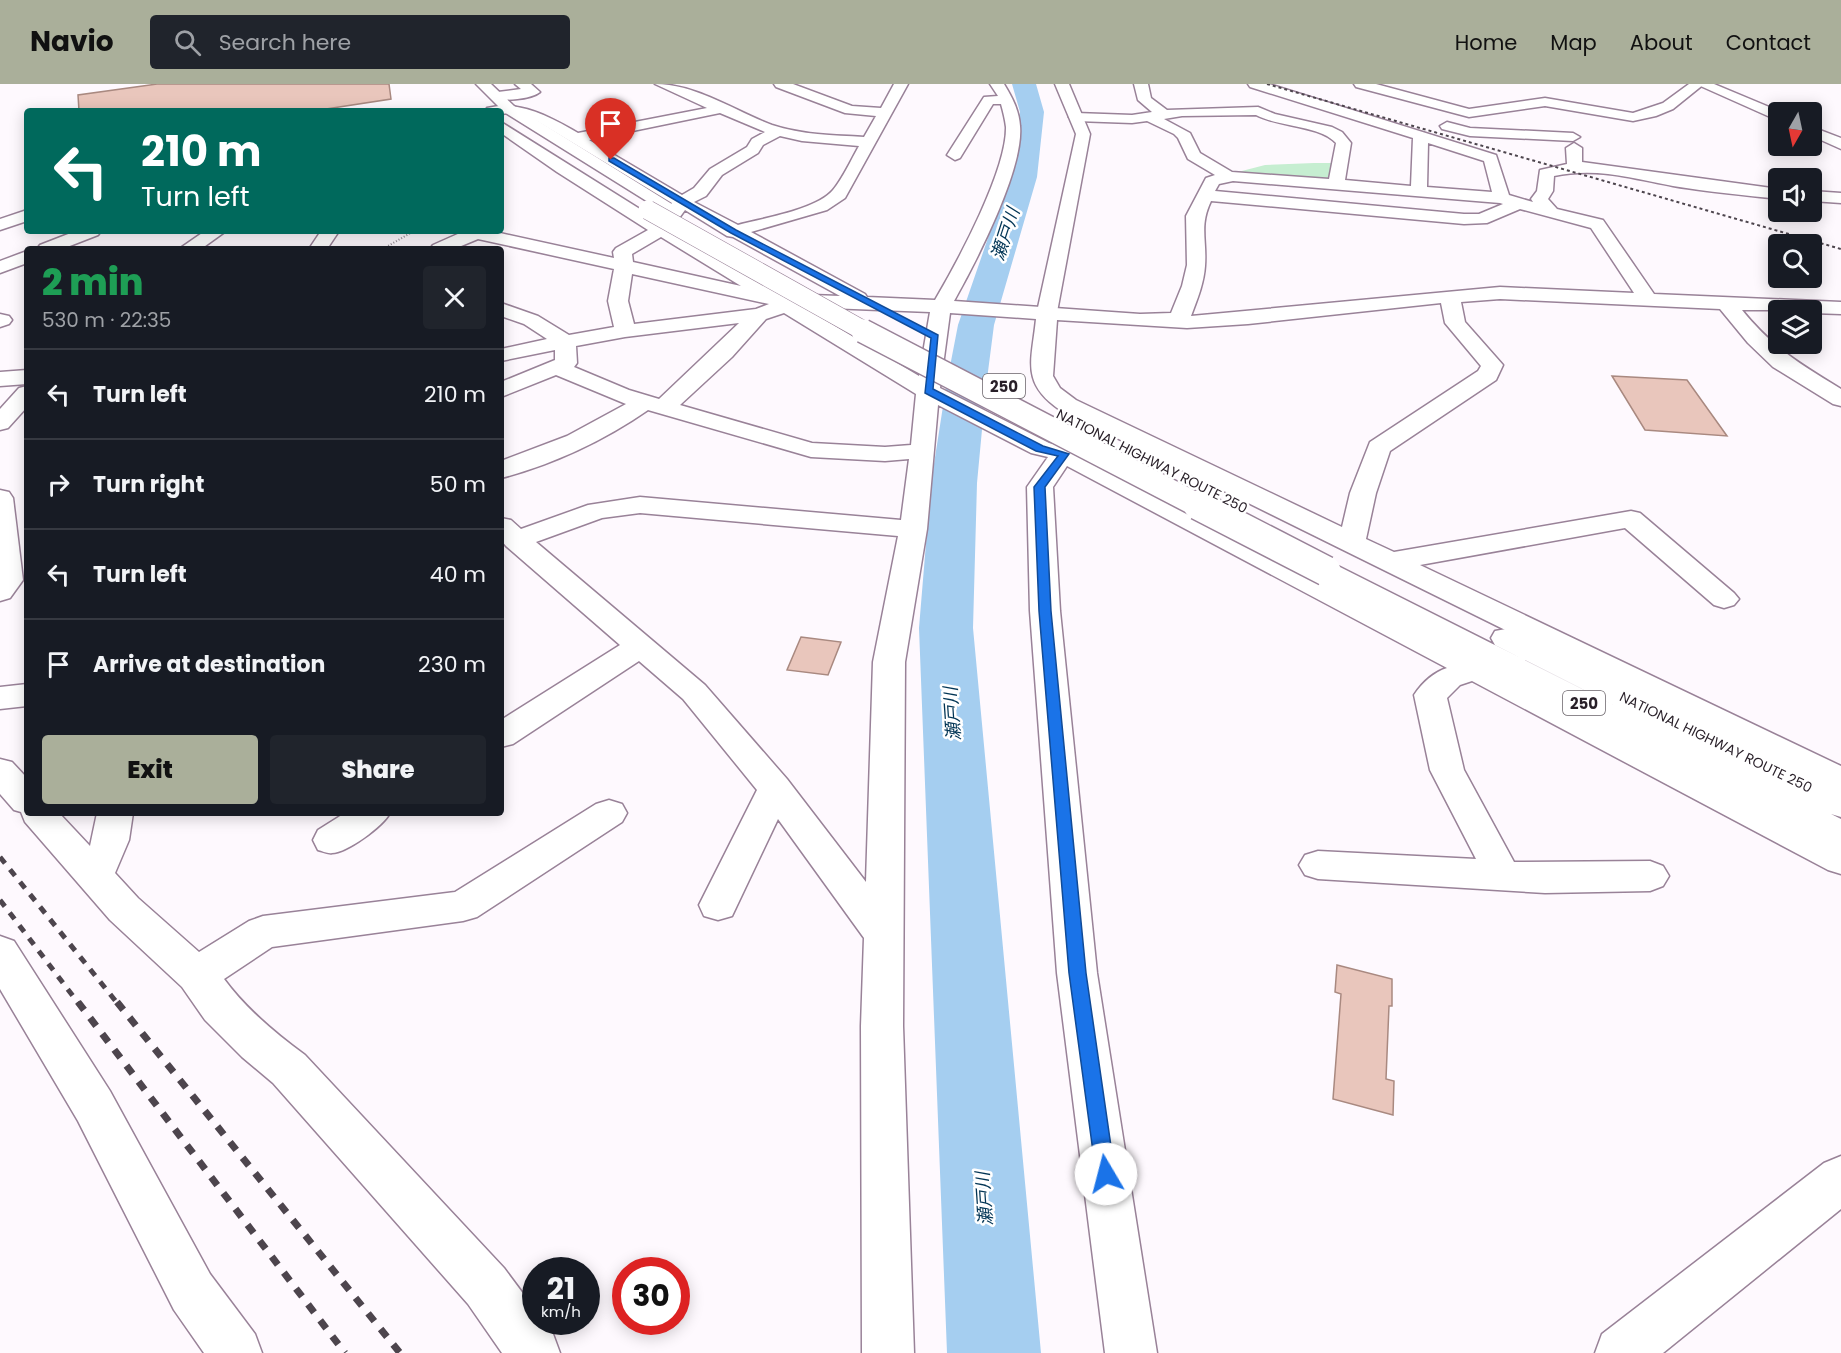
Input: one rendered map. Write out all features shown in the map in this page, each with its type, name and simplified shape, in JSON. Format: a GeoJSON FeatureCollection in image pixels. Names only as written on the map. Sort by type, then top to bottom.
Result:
{"type":"FeatureCollection","features":[{"type":"Feature","properties":{"kind":"main road"},"geometry":{"type":"LineString","coordinates":[[500,108],[533,92],[522,84]]}},
{"type":"Feature","properties":{"kind":"main road"},"geometry":{"type":"LineString","coordinates":[[781,84],[850,110],[886,112]]}},
{"type":"Feature","properties":{"kind":"main road"},"geometry":{"type":"LineString","coordinates":[[734,232],[821,206],[839,194],[901,84]]}},
{"type":"Feature","properties":{"kind":"main road"},"geometry":{"type":"LineString","coordinates":[[888,1353],[882,1026],[889,662],[913,529],[928,391],[941,306],[959,274],[1002,181],[1011,150],[1013,126],[1007,100],[997,84]]}},
{"type":"Feature","properties":{"kind":"main road"},"geometry":{"type":"LineString","coordinates":[[1062,84],[1083,134],[1042,312],[1042,376],[1045,385],[1054,395],[1341,557],[1392,561],[1631,519],[1724,599]]}},
{"type":"Feature","properties":{"kind":"main road"},"geometry":{"type":"LineString","coordinates":[[1141,84],[1145,100],[1156,116],[1185,136],[1193,156],[1228,176]]}},
{"type":"Feature","properties":{"kind":"main road"},"geometry":{"type":"LineString","coordinates":[[1255,84],[1491,158],[1510,201]]}},
{"type":"Feature","properties":{"kind":"main road"},"geometry":{"type":"LineString","coordinates":[[1293,84],[1307,85]]}},
{"type":"Feature","properties":{"kind":"main road"},"geometry":{"type":"LineString","coordinates":[[1360,101],[1366,85],[1469,113],[1564,99],[1633,117],[1645,116],[1679,100],[1697,84]]}},
{"type":"Feature","properties":{"kind":"main road"},"geometry":{"type":"LineString","coordinates":[[1703,84],[1768,112]]}},
{"type":"Feature","properties":{"kind":"main road"},"geometry":{"type":"LineString","coordinates":[[668,87],[705,86]]}},
{"type":"Feature","properties":{"kind":"main road"},"geometry":{"type":"LineString","coordinates":[[668,87],[778,131],[802,137],[868,142]]}},
{"type":"Feature","properties":{"kind":"main road","name":"NATIONAL HIGHWAY ROUTE 250"},"geometry":{"type":"LineString","coordinates":[[480,91],[497,108]]}},
{"type":"Feature","properties":{"kind":"main road"},"geometry":{"type":"LineString","coordinates":[[1202,96],[1216,110]]}},
{"type":"Feature","properties":{"kind":"main road"},"geometry":{"type":"LineString","coordinates":[[1473,96],[1506,106]]}},
{"type":"Feature","properties":{"kind":"main road"},"geometry":{"type":"LineString","coordinates":[[1564,99],[1573,137],[1574,163],[1578,166]]}},
{"type":"Feature","properties":{"kind":"main road"},"geometry":{"type":"LineString","coordinates":[[955,155],[989,100],[1007,100]]}},
{"type":"Feature","properties":{"kind":"main road"},"geometry":{"type":"LineString","coordinates":[[576,138],[722,109]]}},
{"type":"Feature","properties":{"kind":"main road"},"geometry":{"type":"LineString","coordinates":[[504,110],[542,118],[576,138],[666,206],[734,232],[935,337]]}},
{"type":"Feature","properties":{"kind":"main road"},"geometry":{"type":"LineString","coordinates":[[1076,117],[1114,120],[1216,110],[1258,111],[1270,117],[1327,130],[1337,135],[1344,143],[1336,183]]}},
{"type":"Feature","properties":{"kind":"main road"},"geometry":{"type":"LineString","coordinates":[[1294,123],[1301,118],[1339,110]]}},
{"type":"Feature","properties":{"kind":"main road","name":"NATIONAL HIGHWAY ROUTE 250"},"geometry":{"type":"LineString","coordinates":[[504,112],[666,206],[895,348],[1341,557],[1841,804]]}},
{"type":"Feature","properties":{"kind":"main road"},"geometry":{"type":"LineString","coordinates":[[1437,123],[1470,132],[1573,137]]}},
{"type":"Feature","properties":{"kind":"main road"},"geometry":{"type":"LineString","coordinates":[[973,125],[1013,126]]}},
{"type":"Feature","properties":{"kind":"main road"},"geometry":{"type":"LineString","coordinates":[[504,128],[563,169],[661,230],[928,391],[1052,451],[1841,860]]}},
{"type":"Feature","properties":{"kind":"main road"},"geometry":{"type":"LineString","coordinates":[[666,206],[700,192],[716,172],[753,150],[757,142],[778,131]]}},
{"type":"Feature","properties":{"kind":"main road"},"geometry":{"type":"LineString","coordinates":[[1822,135],[1841,144]]}},
{"type":"Feature","properties":{"kind":"main road"},"geometry":{"type":"LineString","coordinates":[[1419,190],[1421,136]]}},
{"type":"Feature","properties":{"kind":"main road"},"geometry":{"type":"LineString","coordinates":[[1551,213],[1539,199],[1545,191],[1546,173],[1578,166],[1627,171],[1674,181],[1768,193]]}},
{"type":"Feature","properties":{"kind":"main road"},"geometry":{"type":"LineString","coordinates":[[1175,322],[1181,315],[1192,286],[1196,265],[1195,216],[1212,181],[1228,176],[1245,175],[1419,190],[1510,201],[1598,224],[1604,237],[1647,298]]}},
{"type":"Feature","properties":{"kind":"main road"},"geometry":{"type":"LineString","coordinates":[[1205,195],[1464,219],[1481,219],[1510,201]]}},
{"type":"Feature","properties":{"kind":"main road"},"geometry":{"type":"LineString","coordinates":[[1822,197],[1841,198]]}},
{"type":"Feature","properties":{"kind":"main road"},"geometry":{"type":"LineString","coordinates":[[625,331],[618,301],[624,266],[621,252],[661,230],[666,206]]}},
{"type":"Feature","properties":{"kind":"main road"},"geometry":{"type":"LineString","coordinates":[[0,225],[24,216]]}},
{"type":"Feature","properties":{"kind":"main road"},"geometry":{"type":"LineString","coordinates":[[54,246],[84,234]]}},
{"type":"Feature","properties":{"kind":"main road"},"geometry":{"type":"LineString","coordinates":[[194,246],[213,234]]}},
{"type":"Feature","properties":{"kind":"main road"},"geometry":{"type":"LineString","coordinates":[[445,246],[467,234]]}},
{"type":"Feature","properties":{"kind":"main road"},"geometry":{"type":"LineString","coordinates":[[480,234],[781,302],[866,302],[1175,322],[1248,318],[1450,296],[1500,293],[1841,308]]}},
{"type":"Feature","properties":{"kind":"main road"},"geometry":{"type":"LineString","coordinates":[[0,269],[24,258]]}},
{"type":"Feature","properties":{"kind":"main road"},"geometry":{"type":"LineString","coordinates":[[0,269],[24,274]]}},
{"type":"Feature","properties":{"kind":"main road"},"geometry":{"type":"LineString","coordinates":[[1341,557],[1379,447],[1488,375],[1492,365],[1455,322],[1450,296]]}},
{"type":"Feature","properties":{"kind":"main road"},"geometry":{"type":"LineString","coordinates":[[504,469],[572,444],[624,416],[653,405],[724,352],[759,315],[781,302]]}},
{"type":"Feature","properties":{"kind":"main road"},"geometry":{"type":"LineString","coordinates":[[1725,303],[1755,339],[1781,362],[1841,399]]}},
{"type":"Feature","properties":{"kind":"main road"},"geometry":{"type":"LineString","coordinates":[[504,310],[531,320],[565,342]]}},
{"type":"Feature","properties":{"kind":"main road"},"geometry":{"type":"LineString","coordinates":[[504,353],[625,331],[759,315]]}},
{"type":"Feature","properties":{"kind":"main road"},"geometry":{"type":"LineString","coordinates":[[504,389],[566,363],[565,342]]}},
{"type":"Feature","properties":{"kind":"main road"},"geometry":{"type":"LineString","coordinates":[[555,368],[599,387],[653,405],[811,450],[885,454],[923,452]]}},
{"type":"Feature","properties":{"kind":"main road"},"geometry":{"type":"LineString","coordinates":[[0,379],[24,377]]}},
{"type":"Feature","properties":{"kind":"main road"},"geometry":{"type":"LineString","coordinates":[[0,423],[24,396]]}},
{"type":"Feature","properties":{"kind":"main road"},"geometry":{"type":"LineString","coordinates":[[1086,414],[1052,451],[1040,487],[1045,611],[1077,973],[1131,1353]]}},
{"type":"Feature","properties":{"kind":"main road"},"geometry":{"type":"LineString","coordinates":[[10,505],[12,582]]}},
{"type":"Feature","properties":{"kind":"main road"},"geometry":{"type":"LineString","coordinates":[[509,533],[597,511],[640,505],[913,529]]}},
{"type":"Feature","properties":{"kind":"main road"},"geometry":{"type":"LineString","coordinates":[[509,533],[694,692],[775,788],[883,934]]}},
{"type":"Feature","properties":{"kind":"main road","name":"NATIONAL HIGHWAY ROUTE 250"},"geometry":{"type":"LineString","coordinates":[[1341,557],[1841,835]]}},
{"type":"Feature","properties":{"kind":"main road"},"geometry":{"type":"LineString","coordinates":[[1392,561],[1841,781]]}},
{"type":"Feature","properties":{"kind":"main road"},"geometry":{"type":"LineString","coordinates":[[504,734],[640,646]]}},
{"type":"Feature","properties":{"kind":"main road"},"geometry":{"type":"LineString","coordinates":[[1476,669],[1449,678],[1430,695],[1447,770],[1502,874]]}},
{"type":"Feature","properties":{"kind":"main road"},"geometry":{"type":"LineString","coordinates":[[0,698],[24,695]]}},
{"type":"Feature","properties":{"kind":"main road"},"geometry":{"type":"LineString","coordinates":[[0,771],[24,798]]}},
{"type":"Feature","properties":{"kind":"main road"},"geometry":{"type":"LineString","coordinates":[[718,905],[775,788]]}},
{"type":"Feature","properties":{"kind":"main road"},"geometry":{"type":"LineString","coordinates":[[197,975],[263,932],[464,906],[609,813]]}},
{"type":"Feature","properties":{"kind":"main road"},"geometry":{"type":"LineString","coordinates":[[41,816],[124,909],[197,975],[220,1007],[257,1044],[289,1069],[486,1286],[534,1353]]}},
{"type":"Feature","properties":{"kind":"main road"},"geometry":{"type":"LineString","coordinates":[[95,876],[111,840],[115,816]]}},
{"type":"Feature","properties":{"kind":"main road"},"geometry":{"type":"LineString","coordinates":[[331,840],[367,816]]}},
{"type":"Feature","properties":{"kind":"main road"},"geometry":{"type":"LineString","coordinates":[[1318,865],[1545,878],[1650,876]]}},
{"type":"Feature","properties":{"kind":"main road"},"geometry":{"type":"LineString","coordinates":[[0,953],[94,1106],[192,1292],[236,1353]]}},
{"type":"Feature","properties":{"kind":"main road"},"geometry":{"type":"LineString","coordinates":[[1621,1353],[1841,1179]]}},
{"type":"Feature","properties":{"kind":"path"},"geometry":{"type":"LineString","coordinates":[[388,246],[409,234]]}},
{"type":"Feature","properties":{"kind":"green space"},"geometry":{"type":"Polygon","coordinates":[[[1333,163],[1331,178],[1238,172],[1265,165],[1333,163]]]}},
{"type":"Feature","properties":{"kind":"building"},"geometry":{"type":"Polygon","coordinates":[[[157,84],[389,84],[391,99],[332,108],[79,108],[78,95],[157,84]]]}},
{"type":"Feature","properties":{"kind":"building"},"geometry":{"type":"Polygon","coordinates":[[[1612,376],[1687,380],[1727,436],[1645,430],[1612,376]]]}},
{"type":"Feature","properties":{"kind":"building"},"geometry":{"type":"Polygon","coordinates":[[[801,637],[841,642],[828,675],[787,670],[801,637]]]}},
{"type":"Feature","properties":{"kind":"building"},"geometry":{"type":"Polygon","coordinates":[[[1337,965],[1392,979],[1386,1079],[1394,1081],[1393,1115],[1333,1099],[1341,994],[1335,992],[1337,965]]]}},
{"type":"Feature","properties":{"kind":"waterway","name":"瀬戸川"},"geometry":{"type":"LineString","coordinates":[[994,1353],[946,628],[954,483],[966,387],[976,325],[1023,177],[1032,112],[1024,84]]}},
{"type":"Feature","properties":{"kind":"railway"},"geometry":{"type":"LineString","coordinates":[[1267,84],[1841,249]]}},
{"type":"Feature","properties":{"kind":"railway"},"geometry":{"type":"LineString","coordinates":[[0,857],[118,1004]]}},
{"type":"Feature","properties":{"kind":"railway"},"geometry":{"type":"LineString","coordinates":[[0,900],[79,1004]]}},
{"type":"Feature","properties":{"kind":"railway"},"geometry":{"type":"LineString","coordinates":[[78,1002],[345,1353]]}},
{"type":"Feature","properties":{"kind":"railway"},"geometry":{"type":"LineString","coordinates":[[117,1002],[400,1353]]}},
{"type":"Feature","properties":{"kind":"route"},"geometry":{"type":"LineString","coordinates":[[611,160],[734,232],[935,337],[928,391],[1040,448],[1064,454],[1040,487],[1045,611],[1077,973],[1106,1174]]}}]}
